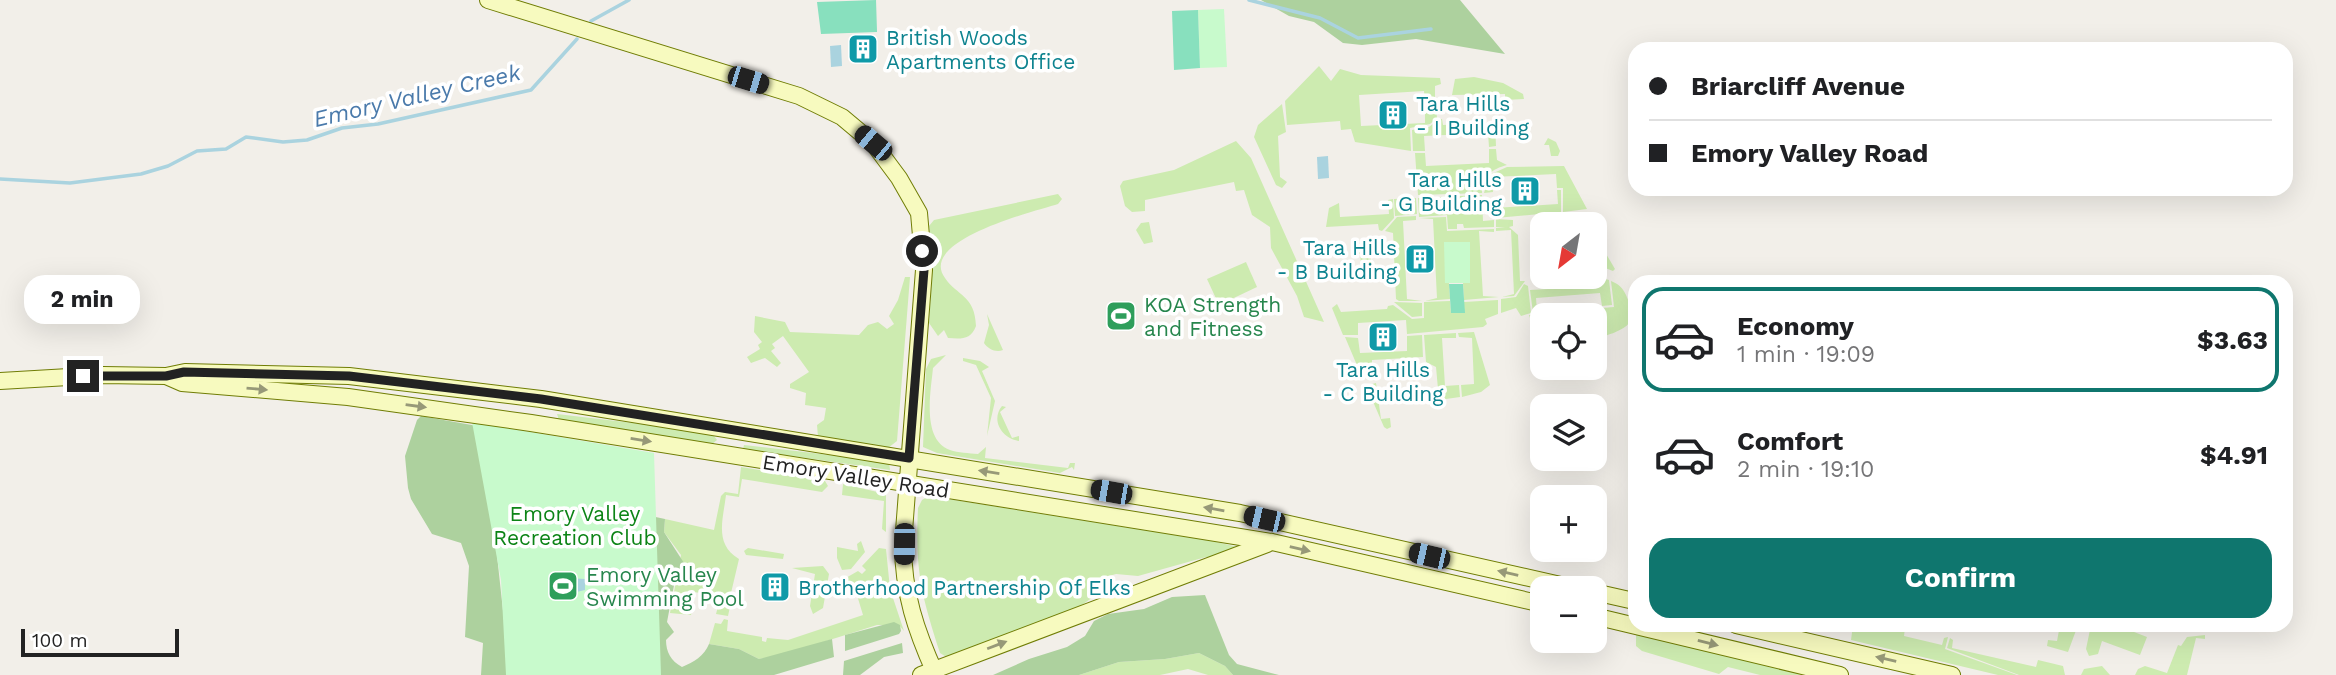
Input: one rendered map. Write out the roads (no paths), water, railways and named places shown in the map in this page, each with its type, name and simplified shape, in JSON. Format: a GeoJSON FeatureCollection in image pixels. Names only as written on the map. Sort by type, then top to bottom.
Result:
{"type":"FeatureCollection","features":[{"type":"Feature","properties":{"kind":"main road"},"geometry":{"type":"LineString","coordinates":[[488,0],[799,96],[842,117],[873,143],[899,177],[919,213],[924,270],[909,458],[904,544],[905,591],[930,673],[1238,552],[1272,542]]}},
{"type":"Feature","properties":{"kind":"main road","name":"Emory Valley Road"},"geometry":{"type":"LineString","coordinates":[[0,381],[103,375],[166,376],[184,372],[349,376],[541,399],[1240,513],[1530,578]]}},
{"type":"Feature","properties":{"kind":"main road","name":"Emory Valley Road"},"geometry":{"type":"LineString","coordinates":[[166,376],[182,383],[348,397],[531,423],[1272,542],[1530,601]]}},
{"type":"Feature","properties":{"kind":"main road"},"geometry":{"type":"LineString","coordinates":[[348,397],[349,376]]}},
{"type":"Feature","properties":{"kind":"main road"},"geometry":{"type":"LineString","coordinates":[[531,423],[541,399]]}},
{"type":"Feature","properties":{"kind":"main road"},"geometry":{"type":"LineString","coordinates":[[728,454],[733,430]]}},
{"type":"Feature","properties":{"kind":"main road"},"geometry":{"type":"LineString","coordinates":[[1607,596],[1628,600]]}},
{"type":"Feature","properties":{"kind":"main road"},"geometry":{"type":"LineString","coordinates":[[1607,619],[1628,624]]}},
{"type":"Feature","properties":{"kind":"main road"},"geometry":{"type":"LineString","coordinates":[[1661,632],[1836,674],[1839,648]]}},
{"type":"Feature","properties":{"kind":"main road"},"geometry":{"type":"LineString","coordinates":[[1767,632],[1952,675]]}},
{"type":"Feature","properties":{"kind":"water"},"geometry":{"type":"Polygon","coordinates":[[[841,45],[842,66],[831,67],[830,46],[841,45]]]}},
{"type":"Feature","properties":{"kind":"water"},"geometry":{"type":"Polygon","coordinates":[[[1328,156],[1329,178],[1318,179],[1317,157],[1328,156]]]}},
{"type":"Feature","properties":{"kind":"water"},"geometry":{"type":"Polygon","coordinates":[[[551,577],[585,579],[585,590],[551,598],[551,577]]]}},
{"type":"Feature","properties":{"kind":"waterway"},"geometry":{"type":"LineString","coordinates":[[591,21],[629,0]]}},
{"type":"Feature","properties":{"kind":"waterway"},"geometry":{"type":"LineString","coordinates":[[1249,0],[1320,18],[1358,38],[1431,29]]}},
{"type":"Feature","properties":{"kind":"waterway","name":"Emory Valley Creek"},"geometry":{"type":"LineString","coordinates":[[0,179],[70,183],[141,174],[168,166],[197,151],[226,149],[246,137],[283,142],[307,140],[342,128],[378,124],[531,90],[577,39]]}},
{"type":"Feature","properties":{"kind":"place","name":"British Woods Apartments Office"},"geometry":{"type":"Point","coordinates":[863,49]}},
{"type":"Feature","properties":{"kind":"place","name":"Tara Hills - I Building"},"geometry":{"type":"Point","coordinates":[1393,115]}},
{"type":"Feature","properties":{"kind":"place","name":"Tara Hills - G Building"},"geometry":{"type":"Point","coordinates":[1525,191]}},
{"type":"Feature","properties":{"kind":"place","name":"Tara Hills - B Building"},"geometry":{"type":"Point","coordinates":[1420,259]}},
{"type":"Feature","properties":{"kind":"place","name":"KOA Strength and Fitness"},"geometry":{"type":"Point","coordinates":[1121,316]}},
{"type":"Feature","properties":{"kind":"place","name":"Tara Hills - C Building"},"geometry":{"type":"Point","coordinates":[1383,337]}},
{"type":"Feature","properties":{"kind":"place","name":"Emory Valley Swimming Pool"},"geometry":{"type":"Point","coordinates":[563,586]}},
{"type":"Feature","properties":{"kind":"place","name":"Brotherhood Partnership Of Elks"},"geometry":{"type":"Point","coordinates":[775,587]}},
{"type":"Feature","properties":{"kind":"park label","name":"Emory Valley Recreation Club"},"geometry":{"type":"Point","coordinates":[575,525]}}]}
